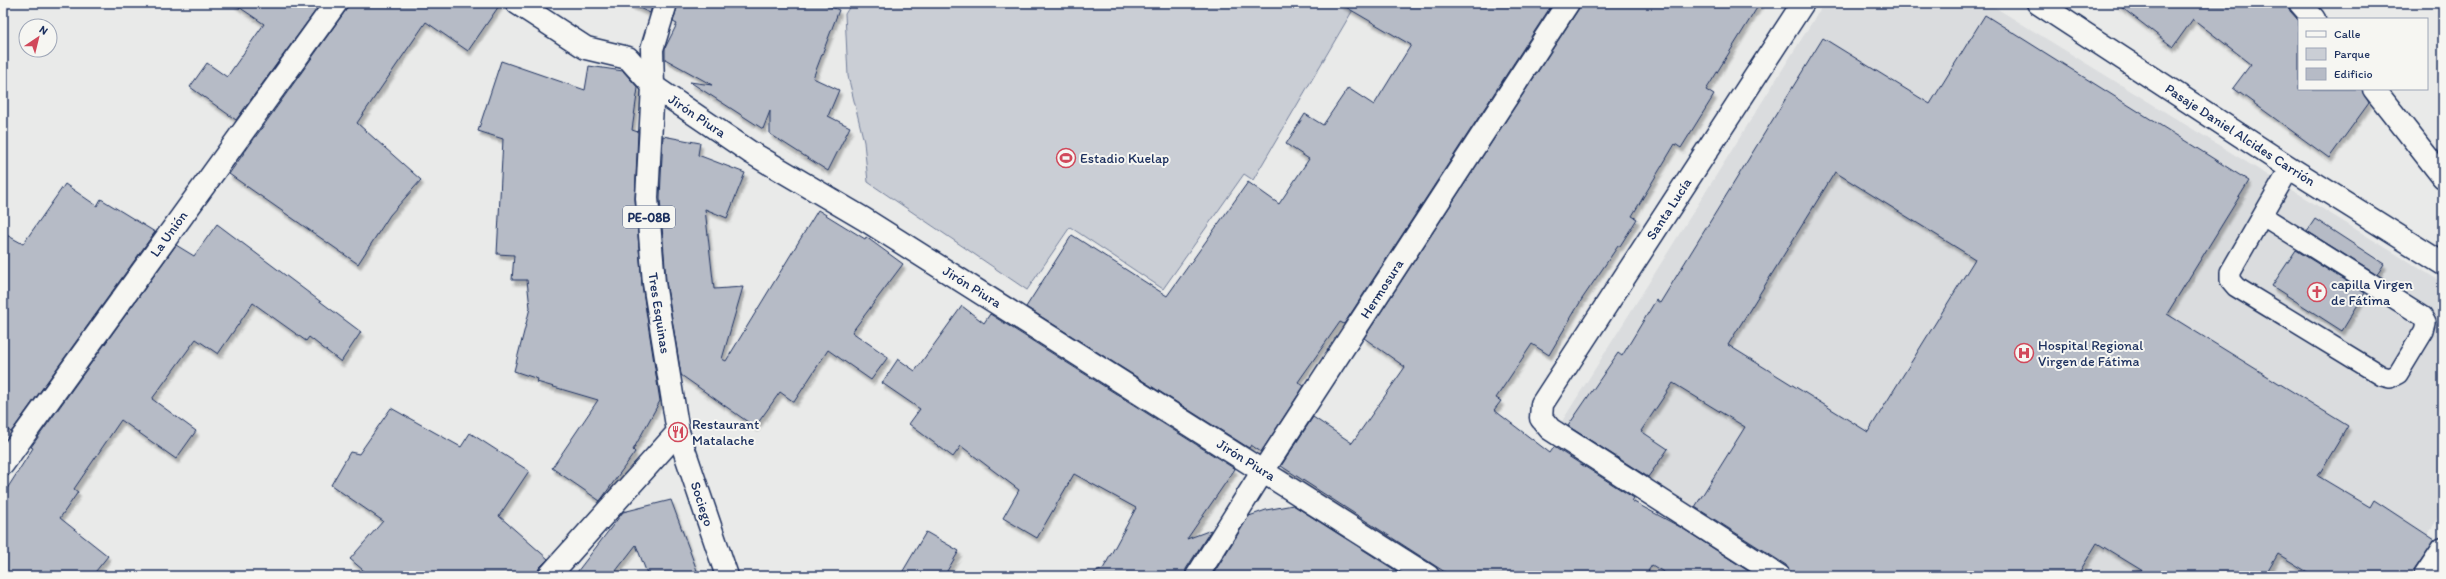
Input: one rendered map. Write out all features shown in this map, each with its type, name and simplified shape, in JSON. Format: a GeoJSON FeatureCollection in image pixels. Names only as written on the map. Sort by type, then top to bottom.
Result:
{"type":"FeatureCollection","features":[{"type":"Feature","properties":{"kind":"main road","name":"La Unión"},"geometry":{"type":"LineString","coordinates":[[5,456],[336,3]]}},
{"type":"Feature","properties":{"kind":"main road","name":"Jirón Piura"},"geometry":{"type":"LineString","coordinates":[[517,3],[586,48],[628,58],[653,86],[750,152],[864,219],[1428,576]]}},
{"type":"Feature","properties":{"kind":"main road","name":"Tres Esquinas"},"geometry":{"type":"LineString","coordinates":[[666,3],[652,49],[653,86],[647,198],[654,283],[678,432]]}},
{"type":"Feature","properties":{"kind":"main road","name":"Hermosura"},"geometry":{"type":"LineString","coordinates":[[1198,576],[1263,471],[1568,3]]}},
{"type":"Feature","properties":{"kind":"main road","name":"Santa Lucía"},"geometry":{"type":"LineString","coordinates":[[1779,576],[1550,429],[1541,418],[1542,404],[1803,3]]}},
{"type":"Feature","properties":{"kind":"main road"},"geometry":{"type":"LineString","coordinates":[[2300,3],[2313,18]]}},
{"type":"Feature","properties":{"kind":"main road","name":"Pasaje Daniel Alcides Carrión"},"geometry":{"type":"LineString","coordinates":[[2041,4],[2290,168],[2443,264]]}},
{"type":"Feature","properties":{"kind":"main road"},"geometry":{"type":"LineString","coordinates":[[2375,90],[2443,177]]}},
{"type":"Feature","properties":{"kind":"main road"},"geometry":{"type":"LineString","coordinates":[[549,576],[678,432]]}},
{"type":"Feature","properties":{"kind":"main road","name":"Sociego"},"geometry":{"type":"LineString","coordinates":[[678,432],[727,576]]}},
{"type":"Feature","properties":{"kind":"main road"},"geometry":{"type":"LineString","coordinates":[[2425,576],[2443,549]]}},
{"type":"Feature","properties":{"kind":"lane"},"geometry":{"type":"LineString","coordinates":[[2263,216],[2422,316],[2426,323],[2424,331],[2398,374],[2390,378],[2382,376],[2236,286],[2230,280],[2230,272],[2290,168]]}},
{"type":"Feature","properties":{"kind":"shaded area","name":"Hospital Regional Virgen de Fátima"},"geometry":{"type":"Polygon","coordinates":[[[1824,3],[1988,3],[2443,283],[2443,510],[2402,576],[1804,576],[1561,423],[1824,3]]]}},
{"type":"Feature","properties":{"kind":"green space","name":"Estadio Kuelap"},"geometry":{"type":"Polygon","coordinates":[[[852,3],[1357,3],[1253,180],[1244,174],[1163,289],[1070,227],[1027,290],[868,182],[864,142],[848,76],[845,14],[852,3]]]}},
{"type":"Feature","properties":{"kind":"building"},"geometry":{"type":"Polygon","coordinates":[[[233,3],[321,3],[236,120],[190,87],[207,63],[227,77],[264,24],[233,3]]]}},
{"type":"Feature","properties":{"kind":"building"},"geometry":{"type":"Polygon","coordinates":[[[348,3],[501,3],[468,51],[426,22],[357,123],[421,180],[390,215],[358,264],[229,174],[346,10],[348,3]]]}},
{"type":"Feature","properties":{"kind":"building"},"geometry":{"type":"Polygon","coordinates":[[[628,3],[653,3],[650,13],[628,3]]]}},
{"type":"Feature","properties":{"kind":"building"},"geometry":{"type":"Polygon","coordinates":[[[678,3],[821,3],[839,10],[813,78],[839,90],[828,116],[850,127],[828,171],[770,134],[770,111],[763,129],[690,82],[712,85],[665,59],[665,48],[677,24],[673,22],[678,3]]]}},
{"type":"Feature","properties":{"kind":"building"},"geometry":{"type":"Polygon","coordinates":[[[1339,3],[1553,3],[1344,324],[1340,322],[1298,382],[1304,386],[1261,452],[1251,445],[1249,448],[1026,307],[1072,235],[1167,296],[1248,182],[1279,204],[1309,159],[1286,144],[1305,114],[1323,125],[1348,88],[1374,105],[1411,45],[1339,3]]]}},
{"type":"Feature","properties":{"kind":"building"},"geometry":{"type":"Polygon","coordinates":[[[1580,3],[1760,3],[1706,90],[1714,95],[1681,148],[1675,144],[1632,216],[1637,219],[1620,246],[1618,246],[1582,299],[1549,355],[1532,344],[1496,398],[1501,401],[1494,410],[1550,453],[1554,447],[1634,498],[1632,501],[1682,528],[1756,576],[1670,576],[1652,565],[1645,576],[1451,576],[1281,466],[1313,417],[1352,443],[1405,367],[1364,338],[1578,10],[1580,3]]]}},
{"type":"Feature","properties":{"kind":"building"},"geometry":{"type":"Polygon","coordinates":[[[2116,3],[2288,3],[2290,11],[2298,20],[2298,90],[2362,90],[2369,103],[2329,158],[2233,88],[2251,64],[2193,19],[2173,47],[2116,3]]]}},
{"type":"Feature","properties":{"kind":"building","name":"Hospital Regional Virgen de Fátima"},"geometry":{"type":"Polygon","coordinates":[[[1985,15],[2249,181],[2167,314],[2348,426],[2318,476],[2370,507],[2374,500],[2435,540],[2415,569],[2413,576],[2314,576],[2278,554],[2265,576],[2151,576],[2097,543],[2077,576],[1791,576],[1786,565],[1695,507],[1745,427],[1673,383],[1641,431],[1668,449],[1648,477],[1568,426],[1618,353],[1622,356],[1656,300],[1660,303],[1823,38],[1930,104],[1985,15]],[[1835,172],[1728,345],[1868,432],[1975,259],[1835,172]]]}},
{"type":"Feature","properties":{"kind":"building"},"geometry":{"type":"Polygon","coordinates":[[[501,61],[585,90],[589,66],[623,71],[638,88],[632,130],[638,132],[635,199],[642,285],[660,401],[633,450],[635,452],[600,501],[552,468],[598,400],[537,382],[538,379],[514,371],[530,308],[527,280],[512,280],[514,255],[497,254],[503,139],[478,131],[501,61]]]}},
{"type":"Feature","properties":{"kind":"building"},"geometry":{"type":"Polygon","coordinates":[[[663,136],[700,143],[698,155],[745,173],[727,218],[705,209],[714,289],[743,287],[722,359],[726,361],[818,210],[865,239],[866,237],[903,264],[852,332],[888,357],[871,380],[828,350],[794,402],[780,392],[755,427],[681,375],[666,281],[660,198],[663,136]]]}},
{"type":"Feature","properties":{"kind":"building"},"geometry":{"type":"Polygon","coordinates":[[[65,184],[97,206],[101,199],[155,232],[11,432],[3,426],[3,233],[23,244],[65,184]]]}},
{"type":"Feature","properties":{"kind":"building"},"geometry":{"type":"Polygon","coordinates":[[[2315,219],[2384,264],[2377,275],[2307,231],[2315,219]]]}},
{"type":"Feature","properties":{"kind":"building"},"geometry":{"type":"Polygon","coordinates":[[[217,224],[361,332],[341,362],[309,337],[306,341],[253,303],[218,354],[196,339],[152,399],[196,431],[176,459],[121,420],[74,489],[78,492],[60,518],[108,556],[92,576],[3,576],[3,495],[33,448],[31,447],[176,245],[194,256],[217,224]]]}},
{"type":"Feature","properties":{"kind":"building","name":"capilla Virgen de Fátima"},"geometry":{"type":"Polygon","coordinates":[[[2296,250],[2365,293],[2342,331],[2272,286],[2296,250]]]}},
{"type":"Feature","properties":{"kind":"building"},"geometry":{"type":"Polygon","coordinates":[[[962,306],[984,323],[990,314],[1235,469],[1187,539],[1211,530],[1186,569],[1185,576],[1095,576],[1094,573],[1103,569],[1136,508],[1074,474],[1037,538],[1003,518],[1019,490],[961,446],[953,457],[909,424],[920,409],[882,383],[898,359],[915,371],[962,306]]]}},
{"type":"Feature","properties":{"kind":"building"},"geometry":{"type":"Polygon","coordinates":[[[391,408],[461,447],[470,433],[529,471],[499,516],[548,559],[539,568],[537,576],[370,576],[350,559],[383,521],[331,485],[350,452],[359,454],[391,408]]]}},
{"type":"Feature","properties":{"kind":"building"},"geometry":{"type":"Polygon","coordinates":[[[671,500],[699,576],[648,576],[636,545],[612,576],[574,576],[623,512],[671,500]]]}},
{"type":"Feature","properties":{"kind":"building"},"geometry":{"type":"Polygon","coordinates":[[[1293,505],[1398,572],[1396,576],[1212,576],[1249,516],[1266,510],[1293,505]]]}},
{"type":"Feature","properties":{"kind":"building"},"geometry":{"type":"Polygon","coordinates":[[[926,532],[959,551],[944,576],[900,576],[926,532]]]}},
{"type":"Feature","properties":{"kind":"place","name":"Estadio Kuelap"},"geometry":{"type":"Point","coordinates":[1066,158]}},
{"type":"Feature","properties":{"kind":"place","name":"capilla Virgen de Fátima"},"geometry":{"type":"Point","coordinates":[2317,292]}},
{"type":"Feature","properties":{"kind":"place","name":"Hospital Regional Virgen de Fátima"},"geometry":{"type":"Point","coordinates":[2024,353]}},
{"type":"Feature","properties":{"kind":"place","name":"Restaurant Matalache"},"geometry":{"type":"Point","coordinates":[678,432]}}]}
